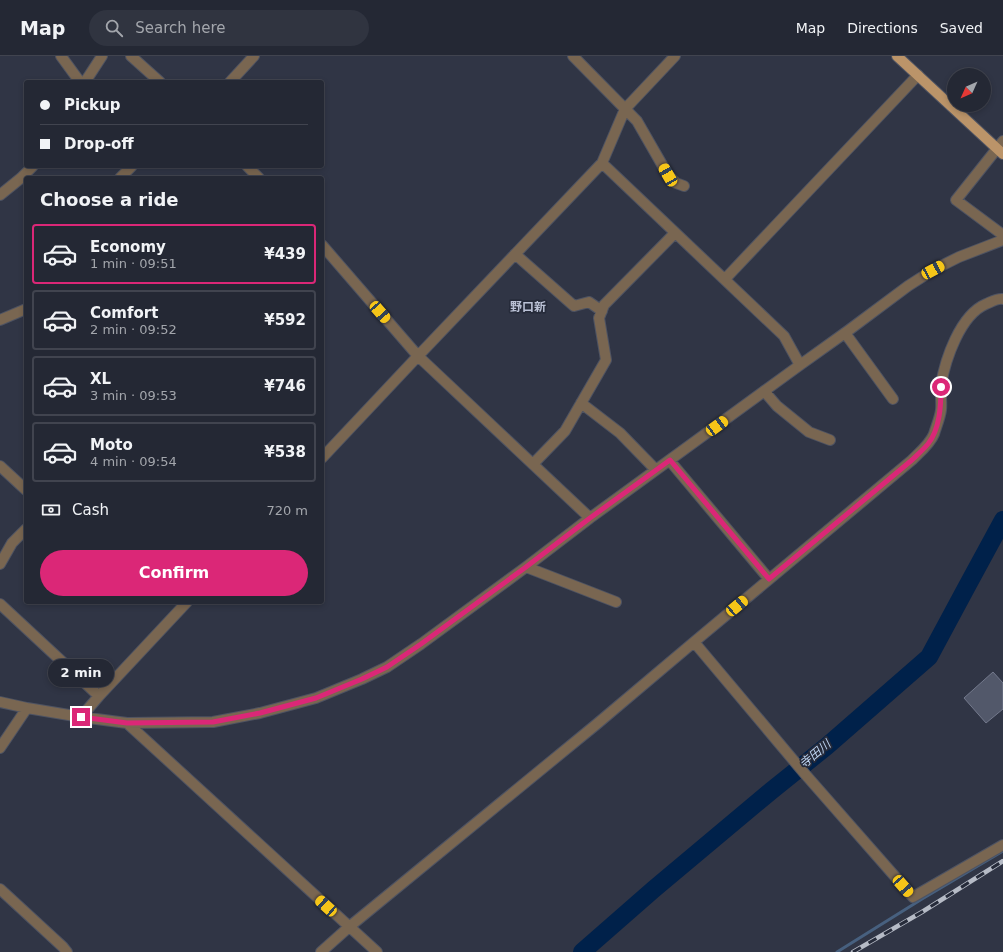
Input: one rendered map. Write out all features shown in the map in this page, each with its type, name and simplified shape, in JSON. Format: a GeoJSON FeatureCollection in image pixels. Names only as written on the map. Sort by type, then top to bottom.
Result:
{"type":"FeatureCollection","features":[{"type":"Feature","properties":{"kind":"main road"},"geometry":{"type":"LineString","coordinates":[[898,56],[1001,148]]}},
{"type":"Feature","properties":{"kind":"street"},"geometry":{"type":"LineString","coordinates":[[62,56],[79,80]]}},
{"type":"Feature","properties":{"kind":"street"},"geometry":{"type":"LineString","coordinates":[[86,80],[102,56]]}},
{"type":"Feature","properties":{"kind":"street"},"geometry":{"type":"LineString","coordinates":[[131,56],[158,80]]}},
{"type":"Feature","properties":{"kind":"street"},"geometry":{"type":"LineString","coordinates":[[232,80],[254,56]]}},
{"type":"Feature","properties":{"kind":"street"},"geometry":{"type":"LineString","coordinates":[[573,56],[637,121],[668,175],[676,183],[684,186]]}},
{"type":"Feature","properties":{"kind":"street"},"geometry":{"type":"LineString","coordinates":[[324,456],[602,163],[625,109],[675,56]]}},
{"type":"Feature","properties":{"kind":"street"},"geometry":{"type":"LineString","coordinates":[[725,279],[918,75]]}},
{"type":"Feature","properties":{"kind":"street"},"geometry":{"type":"LineString","coordinates":[[1001,148],[956,200],[1003,235]]}},
{"type":"Feature","properties":{"kind":"street"},"geometry":{"type":"LineString","coordinates":[[602,163],[784,336],[800,364]]}},
{"type":"Feature","properties":{"kind":"street"},"geometry":{"type":"LineString","coordinates":[[0,195],[31,168]]}},
{"type":"Feature","properties":{"kind":"street"},"geometry":{"type":"LineString","coordinates":[[122,176],[130,168]]}},
{"type":"Feature","properties":{"kind":"street"},"geometry":{"type":"LineString","coordinates":[[249,168],[257,176]]}},
{"type":"Feature","properties":{"kind":"street"},"geometry":{"type":"LineString","coordinates":[[533,464],[565,431],[606,360],[599,318],[604,305],[675,233]]}},
{"type":"Feature","properties":{"kind":"street"},"geometry":{"type":"LineString","coordinates":[[0,702],[81,717],[127,723],[213,722],[260,713],[316,698],[362,679],[387,667],[421,644],[590,518],[908,286],[933,270],[959,257],[1003,240]]}},
{"type":"Feature","properties":{"kind":"street"},"geometry":{"type":"LineString","coordinates":[[324,247],[418,356],[590,518]]}},
{"type":"Feature","properties":{"kind":"street"},"geometry":{"type":"LineString","coordinates":[[515,254],[574,306],[590,302],[602,311]]}},
{"type":"Feature","properties":{"kind":"street"},"geometry":{"type":"LineString","coordinates":[[321,952],[349,927],[598,723],[912,460],[928,444],[933,436],[941,411],[941,387],[946,364],[955,339],[968,317],[982,306],[999,299],[1003,299]]}},
{"type":"Feature","properties":{"kind":"street"},"geometry":{"type":"LineString","coordinates":[[0,320],[24,310]]}},
{"type":"Feature","properties":{"kind":"street"},"geometry":{"type":"LineString","coordinates":[[845,333],[893,399]]}},
{"type":"Feature","properties":{"kind":"street"},"geometry":{"type":"LineString","coordinates":[[764,391],[777,406],[809,432],[830,440]]}},
{"type":"Feature","properties":{"kind":"street"},"geometry":{"type":"LineString","coordinates":[[581,404],[620,434],[656,470]]}},
{"type":"Feature","properties":{"kind":"street"},"geometry":{"type":"LineString","coordinates":[[670,460],[769,579]]}},
{"type":"Feature","properties":{"kind":"street"},"geometry":{"type":"LineString","coordinates":[[0,466],[24,488]]}},
{"type":"Feature","properties":{"kind":"street"},"geometry":{"type":"LineString","coordinates":[[0,564],[12,543],[24,530]]}},
{"type":"Feature","properties":{"kind":"street"},"geometry":{"type":"LineString","coordinates":[[526,567],[616,602]]}},
{"type":"Feature","properties":{"kind":"street"},"geometry":{"type":"LineString","coordinates":[[0,604],[99,696]]}},
{"type":"Feature","properties":{"kind":"street"},"geometry":{"type":"LineString","coordinates":[[81,717],[185,604]]}},
{"type":"Feature","properties":{"kind":"street"},"geometry":{"type":"LineString","coordinates":[[694,642],[804,774],[913,897],[1003,845]]}},
{"type":"Feature","properties":{"kind":"street"},"geometry":{"type":"LineString","coordinates":[[0,748],[27,708]]}},
{"type":"Feature","properties":{"kind":"street"},"geometry":{"type":"LineString","coordinates":[[127,723],[377,952]]}},
{"type":"Feature","properties":{"kind":"street"},"geometry":{"type":"LineString","coordinates":[[0,889],[67,952]]}},
{"type":"Feature","properties":{"kind":"building"},"geometry":{"type":"Polygon","coordinates":[[[993,672],[1003,683],[1003,709],[986,723],[964,698],[993,672]]]}},
{"type":"Feature","properties":{"kind":"waterway","name":"寺田川"},"geometry":{"type":"LineString","coordinates":[[582,952],[654,889],[827,746],[929,657],[1003,520]]}},
{"type":"Feature","properties":{"kind":"waterway"},"geometry":{"type":"LineString","coordinates":[[837,952],[1003,851]]}},
{"type":"Feature","properties":{"kind":"railway"},"geometry":{"type":"LineString","coordinates":[[853,952],[922,912],[1003,861]]}},
{"type":"Feature","properties":{"kind":"district","name":"野口新"},"geometry":{"type":"Point","coordinates":[528,307]}},
{"type":"Feature","properties":{"kind":"route"},"geometry":{"type":"LineString","coordinates":[[81,717],[127,723],[213,722],[260,713],[316,698],[362,679],[387,667],[421,644],[670,460],[769,579],[865,500],[912,460],[928,444],[933,436],[941,411],[941,387]]}}]}
